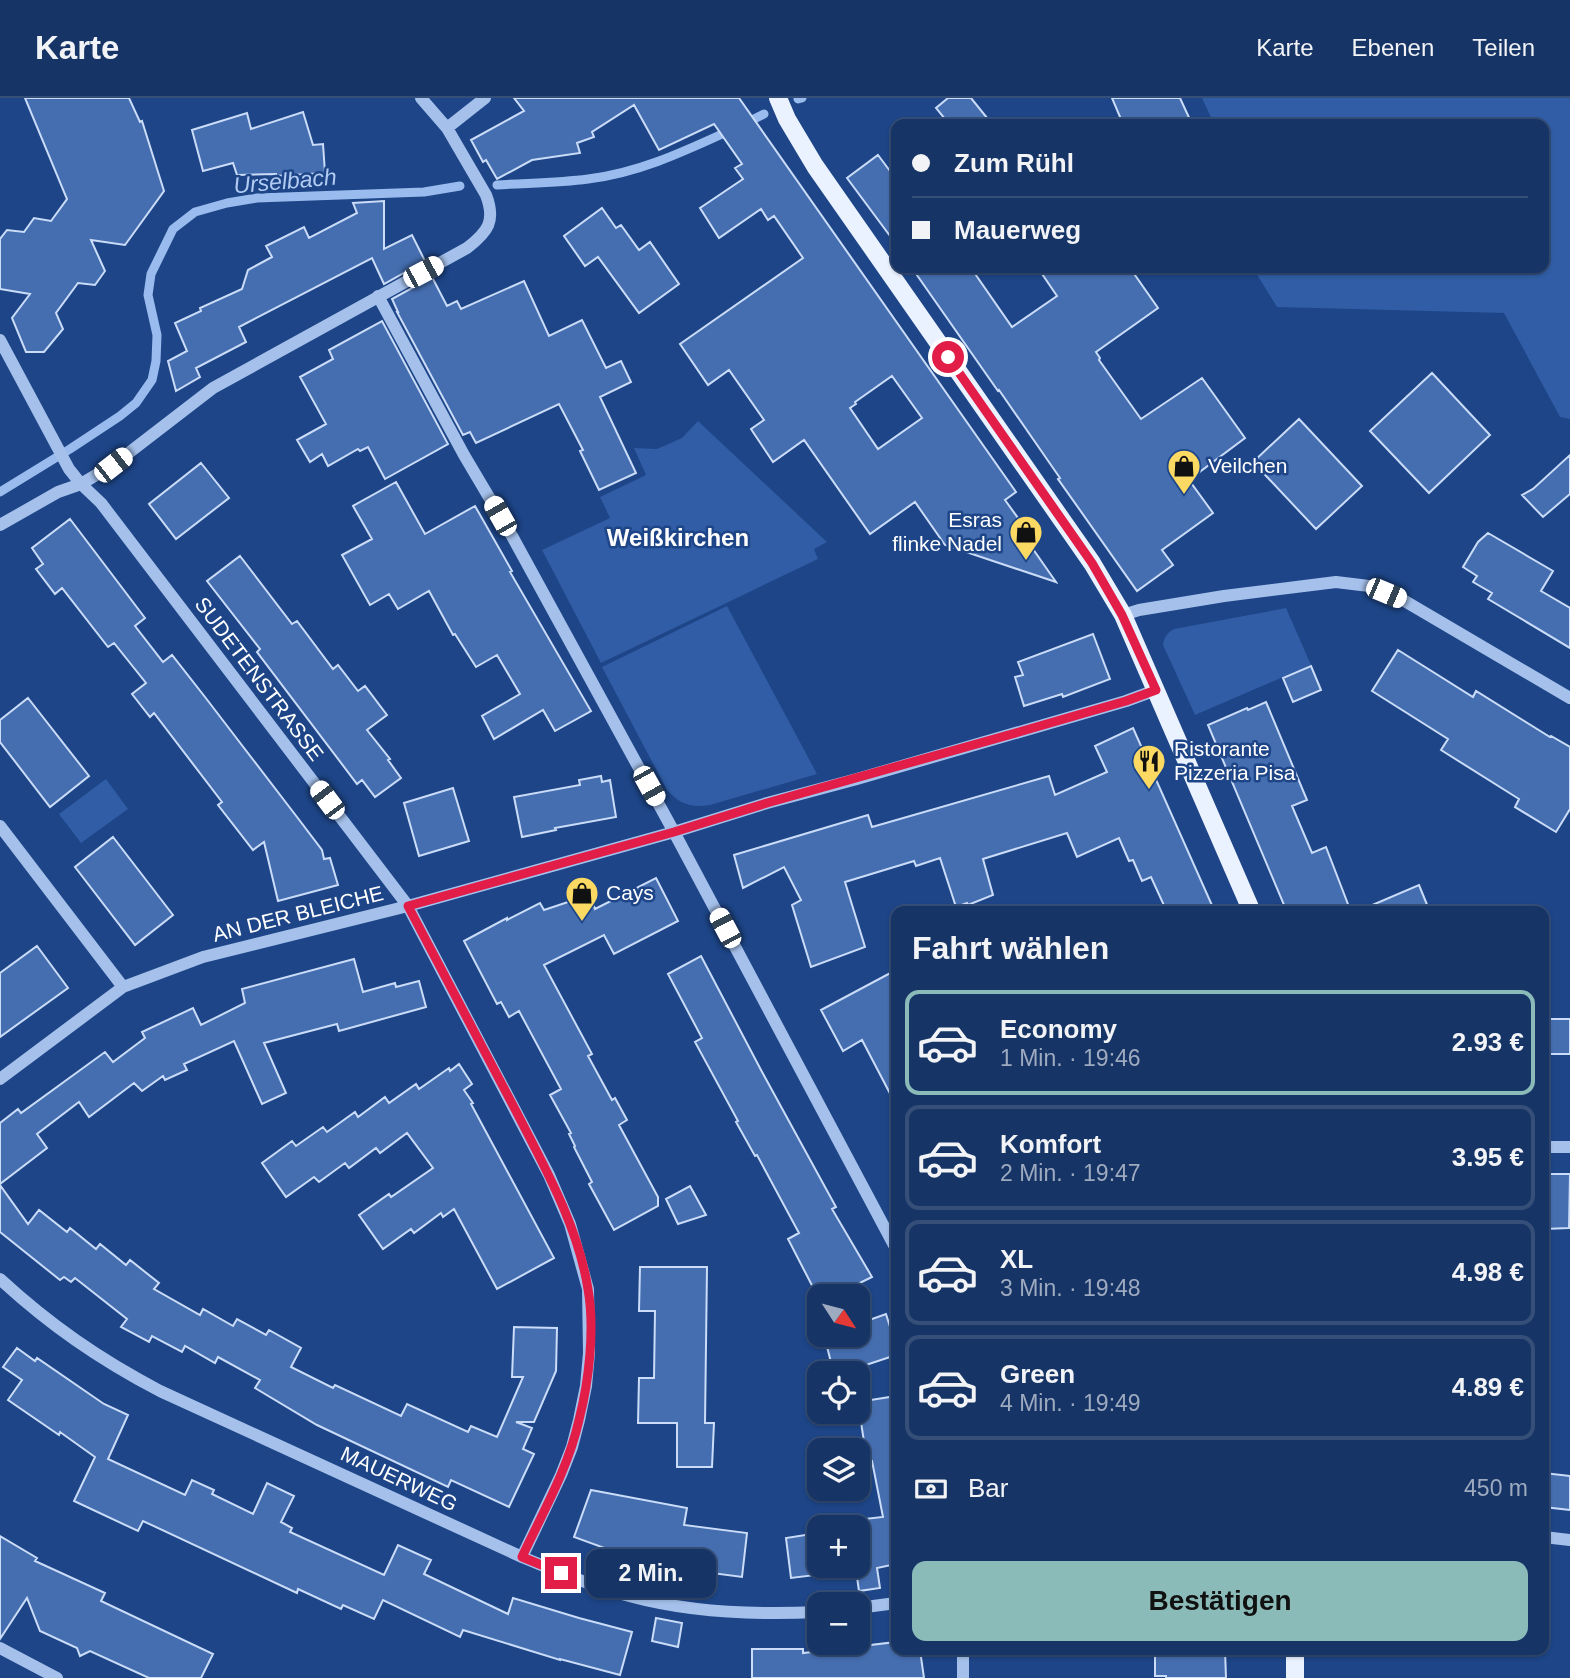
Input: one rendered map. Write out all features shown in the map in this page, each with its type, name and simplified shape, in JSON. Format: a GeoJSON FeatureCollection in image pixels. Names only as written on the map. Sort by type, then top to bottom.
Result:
{"type":"FeatureCollection","features":[{"type":"Feature","properties":{"kind":"main road"},"geometry":{"type":"LineString","coordinates":[[778,98],[815,166],[1084,552],[1122,615],[1249,906]]}},
{"type":"Feature","properties":{"kind":"main road"},"geometry":{"type":"LineString","coordinates":[[1295,1655],[1295,1678]]}},
{"type":"Feature","properties":{"kind":"street"},"geometry":{"type":"LineString","coordinates":[[0,525],[113,465],[213,388],[467,248],[486,231],[490,205],[486,195],[447,128],[421,98]]}},
{"type":"Feature","properties":{"kind":"street"},"geometry":{"type":"LineString","coordinates":[[447,128],[485,98]]}},
{"type":"Feature","properties":{"kind":"street"},"geometry":{"type":"LineString","coordinates":[[378,296],[674,832],[891,1240]]}},
{"type":"Feature","properties":{"kind":"street","name":"SUDETENSTRASSE"},"geometry":{"type":"LineString","coordinates":[[0,340],[69,469],[101,503],[408,906],[549,1175],[570,1224],[588,1289],[589,1353],[586,1386],[572,1447],[522,1557]]}},
{"type":"Feature","properties":{"kind":"street"},"geometry":{"type":"LineString","coordinates":[[1122,615],[1224,596],[1336,582],[1369,586],[1403,600],[1570,698]]}},
{"type":"Feature","properties":{"kind":"street","name":"AN DER BLEICHE"},"geometry":{"type":"LineString","coordinates":[[0,1079],[123,987],[203,957],[408,906],[674,832],[1156,690]]}},
{"type":"Feature","properties":{"kind":"street"},"geometry":{"type":"LineString","coordinates":[[0,826],[123,987]]}},
{"type":"Feature","properties":{"kind":"street"},"geometry":{"type":"LineString","coordinates":[[1549,1147],[1570,1147]]}},
{"type":"Feature","properties":{"kind":"street","name":"MAUERWEG"},"geometry":{"type":"LineString","coordinates":[[0,1279],[51,1324],[128,1375],[522,1557],[581,1581],[635,1598],[740,1612],[807,1613]]}},
{"type":"Feature","properties":{"kind":"street"},"geometry":{"type":"LineString","coordinates":[[1549,1538],[1570,1540]]}},
{"type":"Feature","properties":{"kind":"street"},"geometry":{"type":"LineString","coordinates":[[870,1606],[891,1604]]}},
{"type":"Feature","properties":{"kind":"street"},"geometry":{"type":"LineString","coordinates":[[0,1648],[57,1678]]}},
{"type":"Feature","properties":{"kind":"street"},"geometry":{"type":"LineString","coordinates":[[963,1655],[963,1678]]}},
{"type":"Feature","properties":{"kind":"shaded area"},"geometry":{"type":"Polygon","coordinates":[[[1202,98],[1570,98],[1570,419],[1560,417],[1504,313],[1277,307],[1256,273],[1549,273],[1549,119],[1212,119],[1202,98]]]}},
{"type":"Feature","properties":{"kind":"shaded area"},"geometry":{"type":"Polygon","coordinates":[[[698,421],[827,542],[814,549],[818,559],[601,663],[542,550],[610,518],[600,497],[646,475],[634,448],[657,449],[682,438],[698,421]]]}},
{"type":"Feature","properties":{"kind":"shaded area"},"geometry":{"type":"Polygon","coordinates":[[[727,606],[817,774],[710,805],[697,806],[681,802],[667,790],[602,667],[727,606]]]}},
{"type":"Feature","properties":{"kind":"shaded area"},"geometry":{"type":"Polygon","coordinates":[[[1286,608],[1311,665],[1195,715],[1163,645],[1165,637],[1174,629],[1286,608]]]}},
{"type":"Feature","properties":{"kind":"shaded area"},"geometry":{"type":"Polygon","coordinates":[[[106,779],[128,809],[81,843],[59,814],[106,779]]]}},
{"type":"Feature","properties":{"kind":"building"},"geometry":{"type":"Polygon","coordinates":[[[25,98],[129,98],[140,122],[142,121],[164,191],[125,245],[91,240],[105,271],[95,285],[78,283],[56,313],[63,329],[44,352],[26,352],[12,318],[30,294],[0,289],[0,239],[7,230],[24,232],[34,218],[51,221],[67,199],[25,98]]]}},
{"type":"Feature","properties":{"kind":"building"},"geometry":{"type":"Polygon","coordinates":[[[514,98],[739,98],[1016,492],[1005,500],[1031,536],[1026,539],[1056,582],[945,545],[915,502],[870,534],[804,440],[773,462],[751,429],[764,420],[729,370],[708,385],[680,344],[803,258],[774,216],[768,220],[761,209],[719,238],[700,208],[743,179],[735,168],[742,164],[714,124],[659,150],[634,105],[592,132],[594,137],[577,143],[580,153],[532,160],[497,179],[486,160],[483,162],[471,140],[524,111],[514,98]],[[892,376],[850,408],[878,449],[922,418],[892,376]]]}},
{"type":"Feature","properties":{"kind":"building"},"geometry":{"type":"Polygon","coordinates":[[[948,98],[971,98],[988,119],[945,119],[936,108],[948,98]]]}},
{"type":"Feature","properties":{"kind":"building"},"geometry":{"type":"Polygon","coordinates":[[[1112,98],[1180,98],[1190,119],[1121,119],[1112,98]]]}},
{"type":"Feature","properties":{"kind":"building"},"geometry":{"type":"Polygon","coordinates":[[[303,112],[313,145],[323,144],[325,173],[237,175],[233,163],[203,171],[192,130],[247,113],[251,129],[303,112]]]}},
{"type":"Feature","properties":{"kind":"building"},"geometry":{"type":"Polygon","coordinates":[[[878,155],[891,172],[891,237],[847,178],[878,155]]]}},
{"type":"Feature","properties":{"kind":"building"},"geometry":{"type":"Polygon","coordinates":[[[384,201],[384,249],[412,235],[425,261],[384,284],[372,258],[239,327],[246,342],[196,368],[200,377],[176,391],[168,361],[187,351],[175,323],[242,289],[248,270],[272,257],[266,246],[304,227],[309,238],[357,213],[353,203],[384,201]]]}},
{"type":"Feature","properties":{"kind":"building"},"geometry":{"type":"Polygon","coordinates":[[[602,208],[616,228],[621,225],[639,250],[650,242],[679,284],[639,313],[598,257],[585,266],[564,236],[602,208]]]}},
{"type":"Feature","properties":{"kind":"building"},"geometry":{"type":"Polygon","coordinates":[[[915,273],[974,273],[1012,327],[1057,296],[1041,273],[1134,273],[1158,308],[1096,352],[1099,360],[1141,419],[1202,378],[1245,438],[1189,480],[1213,513],[1162,550],[1173,565],[1137,591],[915,273]]]}},
{"type":"Feature","properties":{"kind":"building"},"geometry":{"type":"Polygon","coordinates":[[[432,277],[447,306],[457,301],[461,309],[524,281],[549,336],[582,320],[606,368],[621,361],[631,382],[600,397],[636,473],[599,490],[580,451],[583,450],[559,404],[476,443],[470,432],[463,435],[392,299],[432,277]]]}},
{"type":"Feature","properties":{"kind":"building"},"geometry":{"type":"Polygon","coordinates":[[[382,321],[448,444],[385,479],[368,447],[360,451],[358,449],[328,466],[322,454],[310,462],[297,440],[326,424],[300,377],[333,359],[329,350],[382,321]]]}},
{"type":"Feature","properties":{"kind":"building"},"geometry":{"type":"Polygon","coordinates":[[[1432,373],[1490,435],[1429,493],[1370,431],[1432,373]]]}},
{"type":"Feature","properties":{"kind":"building"},"geometry":{"type":"Polygon","coordinates":[[[1299,419],[1362,486],[1316,529],[1253,462],[1299,419]]]}},
{"type":"Feature","properties":{"kind":"building"},"geometry":{"type":"Polygon","coordinates":[[[1570,455],[1570,494],[1543,517],[1522,495],[1533,489],[1570,455]]]}},
{"type":"Feature","properties":{"kind":"building"},"geometry":{"type":"Polygon","coordinates":[[[201,463],[229,498],[176,539],[149,504],[201,463]]]}},
{"type":"Feature","properties":{"kind":"building"},"geometry":{"type":"Polygon","coordinates":[[[396,482],[425,534],[475,506],[591,711],[555,731],[543,710],[494,739],[482,716],[520,694],[497,655],[476,667],[455,634],[453,635],[429,591],[398,609],[389,594],[370,605],[342,555],[372,539],[353,506],[396,482]]]}},
{"type":"Feature","properties":{"kind":"building"},"geometry":{"type":"Polygon","coordinates":[[[70,519],[145,618],[135,626],[163,662],[172,655],[205,697],[322,850],[324,859],[330,858],[338,885],[278,901],[264,842],[253,850],[218,805],[222,802],[154,713],[150,717],[132,694],[146,683],[114,643],[108,647],[62,588],[55,594],[36,569],[43,564],[32,548],[70,519]]]}},
{"type":"Feature","properties":{"kind":"building"},"geometry":{"type":"Polygon","coordinates":[[[1488,533],[1553,571],[1541,591],[1570,608],[1570,648],[1488,599],[1492,593],[1473,582],[1477,576],[1463,567],[1478,542],[1488,533]]]}},
{"type":"Feature","properties":{"kind":"building"},"geometry":{"type":"Polygon","coordinates":[[[240,556],[292,624],[297,621],[333,669],[338,665],[358,691],[365,686],[387,715],[367,730],[401,778],[375,797],[362,780],[357,784],[257,652],[260,649],[207,581],[240,556]]]}},
{"type":"Feature","properties":{"kind":"building"},"geometry":{"type":"Polygon","coordinates":[[[1093,634],[1110,679],[1063,697],[1062,694],[1024,706],[1015,677],[1023,675],[1018,662],[1093,634]]]}},
{"type":"Feature","properties":{"kind":"building"},"geometry":{"type":"Polygon","coordinates":[[[1398,650],[1473,697],[1476,691],[1570,747],[1570,809],[1556,832],[1515,807],[1519,799],[1441,750],[1448,739],[1372,691],[1398,650]]]}},
{"type":"Feature","properties":{"kind":"building"},"geometry":{"type":"Polygon","coordinates":[[[1311,666],[1321,690],[1293,702],[1283,678],[1311,666]]]}},
{"type":"Feature","properties":{"kind":"building"},"geometry":{"type":"Polygon","coordinates":[[[28,698],[89,776],[50,807],[0,742],[0,720],[28,698]]]}},
{"type":"Feature","properties":{"kind":"building"},"geometry":{"type":"Polygon","coordinates":[[[1266,702],[1307,800],[1292,806],[1312,853],[1326,847],[1349,906],[1284,906],[1208,725],[1247,708],[1248,710],[1266,702]]]}},
{"type":"Feature","properties":{"kind":"building"},"geometry":{"type":"Polygon","coordinates":[[[1133,728],[1212,906],[1164,906],[1151,877],[1142,881],[1119,838],[1077,857],[1067,833],[983,859],[993,895],[968,905],[956,906],[940,858],[916,866],[914,861],[845,882],[865,947],[811,967],[792,905],[801,900],[784,867],[743,888],[734,855],[868,815],[872,827],[1049,776],[1055,795],[1107,772],[1095,746],[1133,728]]]}},
{"type":"Feature","properties":{"kind":"building"},"geometry":{"type":"Polygon","coordinates":[[[601,776],[602,782],[610,780],[616,817],[522,837],[514,797],[580,785],[579,780],[601,776]]]}},
{"type":"Feature","properties":{"kind":"building"},"geometry":{"type":"Polygon","coordinates":[[[453,788],[469,841],[419,856],[404,803],[453,788]]]}},
{"type":"Feature","properties":{"kind":"building"},"geometry":{"type":"Polygon","coordinates":[[[113,837],[173,915],[135,945],[75,867],[113,837]]]}},
{"type":"Feature","properties":{"kind":"building"},"geometry":{"type":"Polygon","coordinates":[[[656,878],[678,921],[614,954],[604,935],[544,965],[592,1054],[588,1056],[612,1100],[615,1098],[627,1120],[619,1125],[658,1197],[658,1206],[614,1230],[589,1184],[592,1182],[574,1147],[569,1134],[571,1133],[550,1095],[561,1089],[519,1011],[509,1017],[501,1002],[497,1004],[464,941],[540,903],[544,910],[589,895],[595,909],[656,878]]]}},
{"type":"Feature","properties":{"kind":"building"},"geometry":{"type":"Polygon","coordinates":[[[1419,885],[1428,906],[1370,906],[1419,885]]]}},
{"type":"Feature","properties":{"kind":"building"},"geometry":{"type":"Polygon","coordinates":[[[37,946],[68,988],[0,1037],[0,973],[37,946]]]}},
{"type":"Feature","properties":{"kind":"building"},"geometry":{"type":"Polygon","coordinates":[[[701,956],[836,1207],[832,1209],[872,1277],[858,1284],[811,1284],[788,1239],[799,1233],[736,1122],[738,1121],[695,1042],[702,1038],[668,974],[701,956]]]}},
{"type":"Feature","properties":{"kind":"building"},"geometry":{"type":"Polygon","coordinates":[[[354,959],[363,992],[395,983],[396,987],[419,981],[426,1007],[339,1031],[337,1024],[264,1043],[286,1093],[262,1104],[234,1041],[184,1064],[187,1070],[165,1080],[163,1076],[142,1091],[134,1083],[89,1117],[79,1102],[37,1134],[47,1148],[0,1184],[0,1123],[18,1109],[21,1113],[105,1052],[113,1062],[145,1038],[142,1032],[193,1008],[201,1025],[245,1003],[242,989],[354,959]]]}},
{"type":"Feature","properties":{"kind":"building"},"geometry":{"type":"Polygon","coordinates":[[[891,973],[891,1095],[862,1040],[843,1051],[821,1010],[891,973]]]}},
{"type":"Feature","properties":{"kind":"building"},"geometry":{"type":"Polygon","coordinates":[[[1549,1019],[1570,1019],[1570,1054],[1549,1054],[1549,1019]]]}},
{"type":"Feature","properties":{"kind":"building"},"geometry":{"type":"Polygon","coordinates":[[[459,1064],[472,1084],[464,1090],[554,1258],[497,1289],[454,1209],[443,1217],[441,1213],[414,1233],[411,1229],[383,1249],[359,1215],[433,1168],[407,1133],[380,1153],[376,1148],[349,1168],[345,1163],[319,1182],[314,1177],[286,1197],[262,1163],[292,1141],[296,1146],[323,1127],[327,1132],[355,1112],[358,1117],[385,1097],[389,1103],[416,1084],[419,1089],[459,1064]]]}},
{"type":"Feature","properties":{"kind":"building"},"geometry":{"type":"Polygon","coordinates":[[[1549,1174],[1570,1174],[1569,1228],[1549,1229],[1549,1174]]]}},
{"type":"Feature","properties":{"kind":"building"},"geometry":{"type":"Polygon","coordinates":[[[0,1185],[28,1224],[39,1210],[67,1232],[70,1228],[96,1249],[100,1244],[126,1265],[130,1260],[159,1283],[154,1289],[200,1315],[203,1309],[233,1326],[237,1319],[266,1335],[269,1330],[301,1348],[291,1367],[401,1416],[407,1404],[468,1432],[471,1426],[497,1437],[523,1377],[512,1377],[514,1327],[557,1328],[556,1371],[534,1422],[516,1422],[532,1428],[523,1449],[534,1454],[509,1507],[451,1480],[448,1487],[317,1425],[255,1388],[260,1380],[218,1357],[215,1363],[185,1346],[182,1352],[152,1336],[149,1342],[121,1327],[127,1319],[75,1278],[71,1282],[64,1277],[60,1280],[0,1232],[0,1185]]]}},
{"type":"Feature","properties":{"kind":"building"},"geometry":{"type":"Polygon","coordinates":[[[690,1186],[706,1215],[678,1224],[666,1199],[690,1186]]]}},
{"type":"Feature","properties":{"kind":"building"},"geometry":{"type":"Polygon","coordinates":[[[640,1267],[707,1267],[705,1423],[714,1423],[712,1467],[677,1467],[677,1423],[638,1423],[639,1378],[654,1378],[655,1311],[639,1311],[640,1267]]]}},
{"type":"Feature","properties":{"kind":"building"},"geometry":{"type":"Polygon","coordinates":[[[886,1314],[891,1330],[891,1357],[870,1364],[870,1361],[831,1361],[827,1348],[870,1348],[870,1320],[886,1314]]]}},
{"type":"Feature","properties":{"kind":"building"},"geometry":{"type":"Polygon","coordinates":[[[17,1348],[35,1361],[37,1358],[104,1404],[128,1415],[108,1459],[185,1495],[192,1480],[214,1490],[212,1494],[253,1514],[267,1483],[294,1496],[281,1522],[292,1528],[290,1532],[384,1575],[398,1545],[431,1560],[424,1574],[508,1614],[513,1598],[632,1632],[620,1675],[560,1660],[463,1630],[460,1637],[383,1600],[374,1619],[343,1605],[341,1609],[298,1589],[297,1593],[143,1521],[138,1531],[74,1501],[95,1457],[8,1400],[22,1380],[3,1367],[17,1348]]]}},
{"type":"Feature","properties":{"kind":"building"},"geometry":{"type":"Polygon","coordinates":[[[891,1397],[891,1565],[877,1568],[880,1588],[859,1591],[857,1578],[870,1578],[870,1518],[883,1517],[870,1438],[863,1438],[861,1424],[870,1424],[870,1400],[891,1397]]]}},
{"type":"Feature","properties":{"kind":"building"},"geometry":{"type":"Polygon","coordinates":[[[1549,1474],[1570,1476],[1570,1510],[1549,1508],[1549,1474]]]}},
{"type":"Feature","properties":{"kind":"building"},"geometry":{"type":"Polygon","coordinates":[[[591,1490],[687,1508],[684,1525],[747,1533],[742,1577],[651,1565],[574,1537],[591,1490]]]}},
{"type":"Feature","properties":{"kind":"building"},"geometry":{"type":"Polygon","coordinates":[[[807,1535],[807,1576],[791,1578],[786,1538],[807,1535]]]}},
{"type":"Feature","properties":{"kind":"building"},"geometry":{"type":"Polygon","coordinates":[[[0,1536],[37,1558],[35,1561],[105,1593],[101,1601],[213,1654],[201,1678],[149,1678],[90,1651],[80,1656],[77,1648],[40,1631],[27,1598],[0,1639],[0,1536]]]}},
{"type":"Feature","properties":{"kind":"building"},"geometry":{"type":"Polygon","coordinates":[[[656,1618],[682,1623],[678,1647],[652,1641],[656,1618]]]}},
{"type":"Feature","properties":{"kind":"building"},"geometry":{"type":"Polygon","coordinates":[[[891,1643],[891,1655],[921,1655],[924,1678],[752,1678],[752,1649],[803,1649],[803,1653],[807,1653],[807,1655],[870,1655],[870,1645],[891,1643]]]}},
{"type":"Feature","properties":{"kind":"building"},"geometry":{"type":"Polygon","coordinates":[[[1155,1655],[1225,1655],[1226,1678],[1155,1676],[1155,1655]]]}},
{"type":"Feature","properties":{"kind":"waterway","name":"Urselbach"},"geometry":{"type":"LineString","coordinates":[[798,99],[802,98]]}},
{"type":"Feature","properties":{"kind":"waterway","name":"Urselbach"},"geometry":{"type":"LineString","coordinates":[[744,124],[764,114]]}},
{"type":"Feature","properties":{"kind":"waterway","name":"Urselbach"},"geometry":{"type":"LineString","coordinates":[[497,185],[577,180],[625,172],[661,160],[731,130]]}},
{"type":"Feature","properties":{"kind":"waterway","name":"Urselbach"},"geometry":{"type":"LineString","coordinates":[[0,492],[70,449],[136,403],[152,380],[156,361],[157,335],[148,295],[151,274],[173,229],[195,212],[257,198],[424,192],[460,186]]}},
{"type":"Feature","properties":{"kind":"place","name":"Veilchen"},"geometry":{"type":"Point","coordinates":[1184,496]}},
{"type":"Feature","properties":{"kind":"place","name":"Esras flinke Nadel"},"geometry":{"type":"Point","coordinates":[1026,562]}},
{"type":"Feature","properties":{"kind":"place","name":"Ristorante Pizzeria Pisa"},"geometry":{"type":"Point","coordinates":[1149,791]}},
{"type":"Feature","properties":{"kind":"place","name":"Cays"},"geometry":{"type":"Point","coordinates":[582,923]}},
{"type":"Feature","properties":{"kind":"district","name":"Weißkirchen"},"geometry":{"type":"Point","coordinates":[678,538]}},
{"type":"Feature","properties":{"kind":"route"},"geometry":{"type":"LineString","coordinates":[[561,1573],[522,1557],[561,1475],[579,1420],[589,1353],[588,1289],[570,1224],[549,1175],[408,906],[858,779],[1156,690],[1122,615],[1092,563],[948,357]]}}]}
